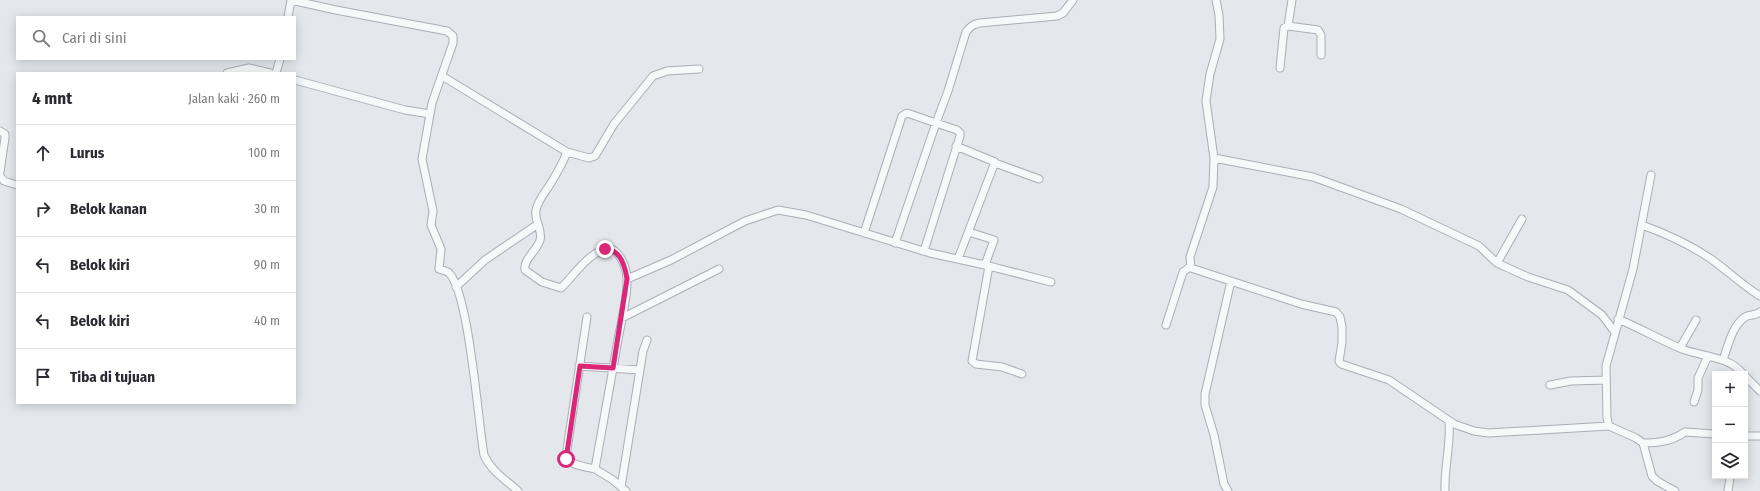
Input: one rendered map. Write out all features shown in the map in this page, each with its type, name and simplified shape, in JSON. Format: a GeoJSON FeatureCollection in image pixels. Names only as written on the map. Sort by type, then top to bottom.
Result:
{"type":"FeatureCollection","features":[{"type":"Feature","properties":{"kind":"street"},"geometry":{"type":"LineString","coordinates":[[288,16],[291,0],[450,33],[453,39],[430,114],[422,159],[433,211],[431,224],[441,248],[439,269],[447,272],[456,287],[463,306],[484,455],[488,463],[500,476],[518,491]]}},
{"type":"Feature","properties":{"kind":"street"},"geometry":{"type":"LineString","coordinates":[[895,243],[948,91],[966,32],[975,23],[1057,16],[1063,13],[1073,0]]}},
{"type":"Feature","properties":{"kind":"street"},"geometry":{"type":"LineString","coordinates":[[1216,0],[1219,16],[1220,39],[1210,74],[1206,101],[1214,158],[1212,191],[1190,256],[1191,266],[1193,269],[1301,304],[1336,312],[1340,317],[1342,328],[1341,364],[1389,380],[1449,421],[1459,426],[1488,433],[1609,426],[1636,438],[1643,443],[1659,443],[1677,438],[1685,432],[1712,434]]}},
{"type":"Feature","properties":{"kind":"street"},"geometry":{"type":"LineString","coordinates":[[1280,68],[1284,28],[1288,26],[1292,0]]}},
{"type":"Feature","properties":{"kind":"street"},"geometry":{"type":"LineString","coordinates":[[1288,26],[1318,30],[1321,35],[1321,55]]}},
{"type":"Feature","properties":{"kind":"street"},"geometry":{"type":"LineString","coordinates":[[276,72],[280,60]]}},
{"type":"Feature","properties":{"kind":"street"},"geometry":{"type":"LineString","coordinates":[[231,72],[249,68],[266,72]]}},
{"type":"Feature","properties":{"kind":"street"},"geometry":{"type":"LineString","coordinates":[[442,76],[526,129],[567,152],[589,158],[594,156],[614,124],[653,76],[667,72],[699,69]]}},
{"type":"Feature","properties":{"kind":"street"},"geometry":{"type":"LineString","coordinates":[[296,80],[355,97],[430,114]]}},
{"type":"Feature","properties":{"kind":"street"},"geometry":{"type":"LineString","coordinates":[[864,232],[902,116],[907,113],[957,130],[960,133],[924,251]]}},
{"type":"Feature","properties":{"kind":"street"},"geometry":{"type":"LineString","coordinates":[[0,131],[5,134],[0,172]]}},
{"type":"Feature","properties":{"kind":"street"},"geometry":{"type":"LineString","coordinates":[[956,146],[994,161],[995,163],[1039,179]]}},
{"type":"Feature","properties":{"kind":"street"},"geometry":{"type":"LineString","coordinates":[[567,152],[559,170],[539,202],[536,210],[541,234],[540,240],[524,266],[528,273],[542,282],[561,288],[586,262],[605,249],[611,249],[616,252],[625,270],[627,279],[622,318],[595,469]]}},
{"type":"Feature","properties":{"kind":"street"},"geometry":{"type":"LineString","coordinates":[[1214,158],[1313,176],[1401,209],[1479,246],[1497,263],[1528,277],[1568,290],[1602,315],[1614,331]]}},
{"type":"Feature","properties":{"kind":"street"},"geometry":{"type":"LineString","coordinates":[[958,259],[995,163]]}},
{"type":"Feature","properties":{"kind":"street"},"geometry":{"type":"LineString","coordinates":[[1609,426],[1607,418],[1606,366],[1614,331],[1633,269],[1651,175]]}},
{"type":"Feature","properties":{"kind":"street"},"geometry":{"type":"LineString","coordinates":[[0,176],[4,181],[16,185]]}},
{"type":"Feature","properties":{"kind":"street"},"geometry":{"type":"LineString","coordinates":[[627,279],[671,260],[745,221],[778,210],[800,214],[924,251],[987,265],[1051,282]]}},
{"type":"Feature","properties":{"kind":"street"},"geometry":{"type":"LineString","coordinates":[[1497,263],[1522,220]]}},
{"type":"Feature","properties":{"kind":"street"},"geometry":{"type":"LineString","coordinates":[[456,287],[485,260],[538,224]]}},
{"type":"Feature","properties":{"kind":"street"},"geometry":{"type":"LineString","coordinates":[[1642,225],[1684,241],[1710,258],[1743,285],[1760,296]]}},
{"type":"Feature","properties":{"kind":"street"},"geometry":{"type":"LineString","coordinates":[[969,232],[994,240],[987,265],[972,361],[976,364],[1002,367],[1022,374]]}},
{"type":"Feature","properties":{"kind":"street"},"geometry":{"type":"LineString","coordinates":[[1166,325],[1183,272],[1191,266]]}},
{"type":"Feature","properties":{"kind":"street"},"geometry":{"type":"LineString","coordinates":[[622,318],[719,269]]}},
{"type":"Feature","properties":{"kind":"street"},"geometry":{"type":"LineString","coordinates":[[1228,491],[1224,484],[1214,435],[1205,405],[1205,394],[1231,281]]}},
{"type":"Feature","properties":{"kind":"street"},"geometry":{"type":"LineString","coordinates":[[1722,360],[1731,338],[1740,322],[1747,316],[1757,315],[1760,312]]}},
{"type":"Feature","properties":{"kind":"street"},"geometry":{"type":"LineString","coordinates":[[587,317],[566,459],[569,462],[595,469],[623,489],[640,370],[644,346],[647,340]]}},
{"type":"Feature","properties":{"kind":"street"},"geometry":{"type":"LineString","coordinates":[[1618,319],[1644,329],[1680,348],[1722,360],[1737,366],[1741,371]]}},
{"type":"Feature","properties":{"kind":"street"},"geometry":{"type":"LineString","coordinates":[[1680,348],[1696,320]]}},
{"type":"Feature","properties":{"kind":"street"},"geometry":{"type":"LineString","coordinates":[[1694,402],[1698,390],[1698,378],[1708,356]]}},
{"type":"Feature","properties":{"kind":"street"},"geometry":{"type":"LineString","coordinates":[[580,366],[640,370]]}},
{"type":"Feature","properties":{"kind":"street"},"geometry":{"type":"LineString","coordinates":[[1748,379],[1760,391]]}},
{"type":"Feature","properties":{"kind":"street"},"geometry":{"type":"LineString","coordinates":[[1550,385],[1571,381],[1606,380]]}},
{"type":"Feature","properties":{"kind":"street"},"geometry":{"type":"LineString","coordinates":[[1445,491],[1447,456],[1450,443],[1449,421]]}},
{"type":"Feature","properties":{"kind":"street"},"geometry":{"type":"LineString","coordinates":[[1748,436],[1760,436]]}},
{"type":"Feature","properties":{"kind":"street"},"geometry":{"type":"LineString","coordinates":[[1643,443],[1652,476],[1675,491]]}},
{"type":"Feature","properties":{"kind":"street"},"geometry":{"type":"LineString","coordinates":[[1728,491],[1730,479]]}},
{"type":"Feature","properties":{"kind":"route"},"geometry":{"type":"LineString","coordinates":[[566,459],[580,366],[613,368],[627,279],[619,256],[611,249],[605,249]]}}]}
